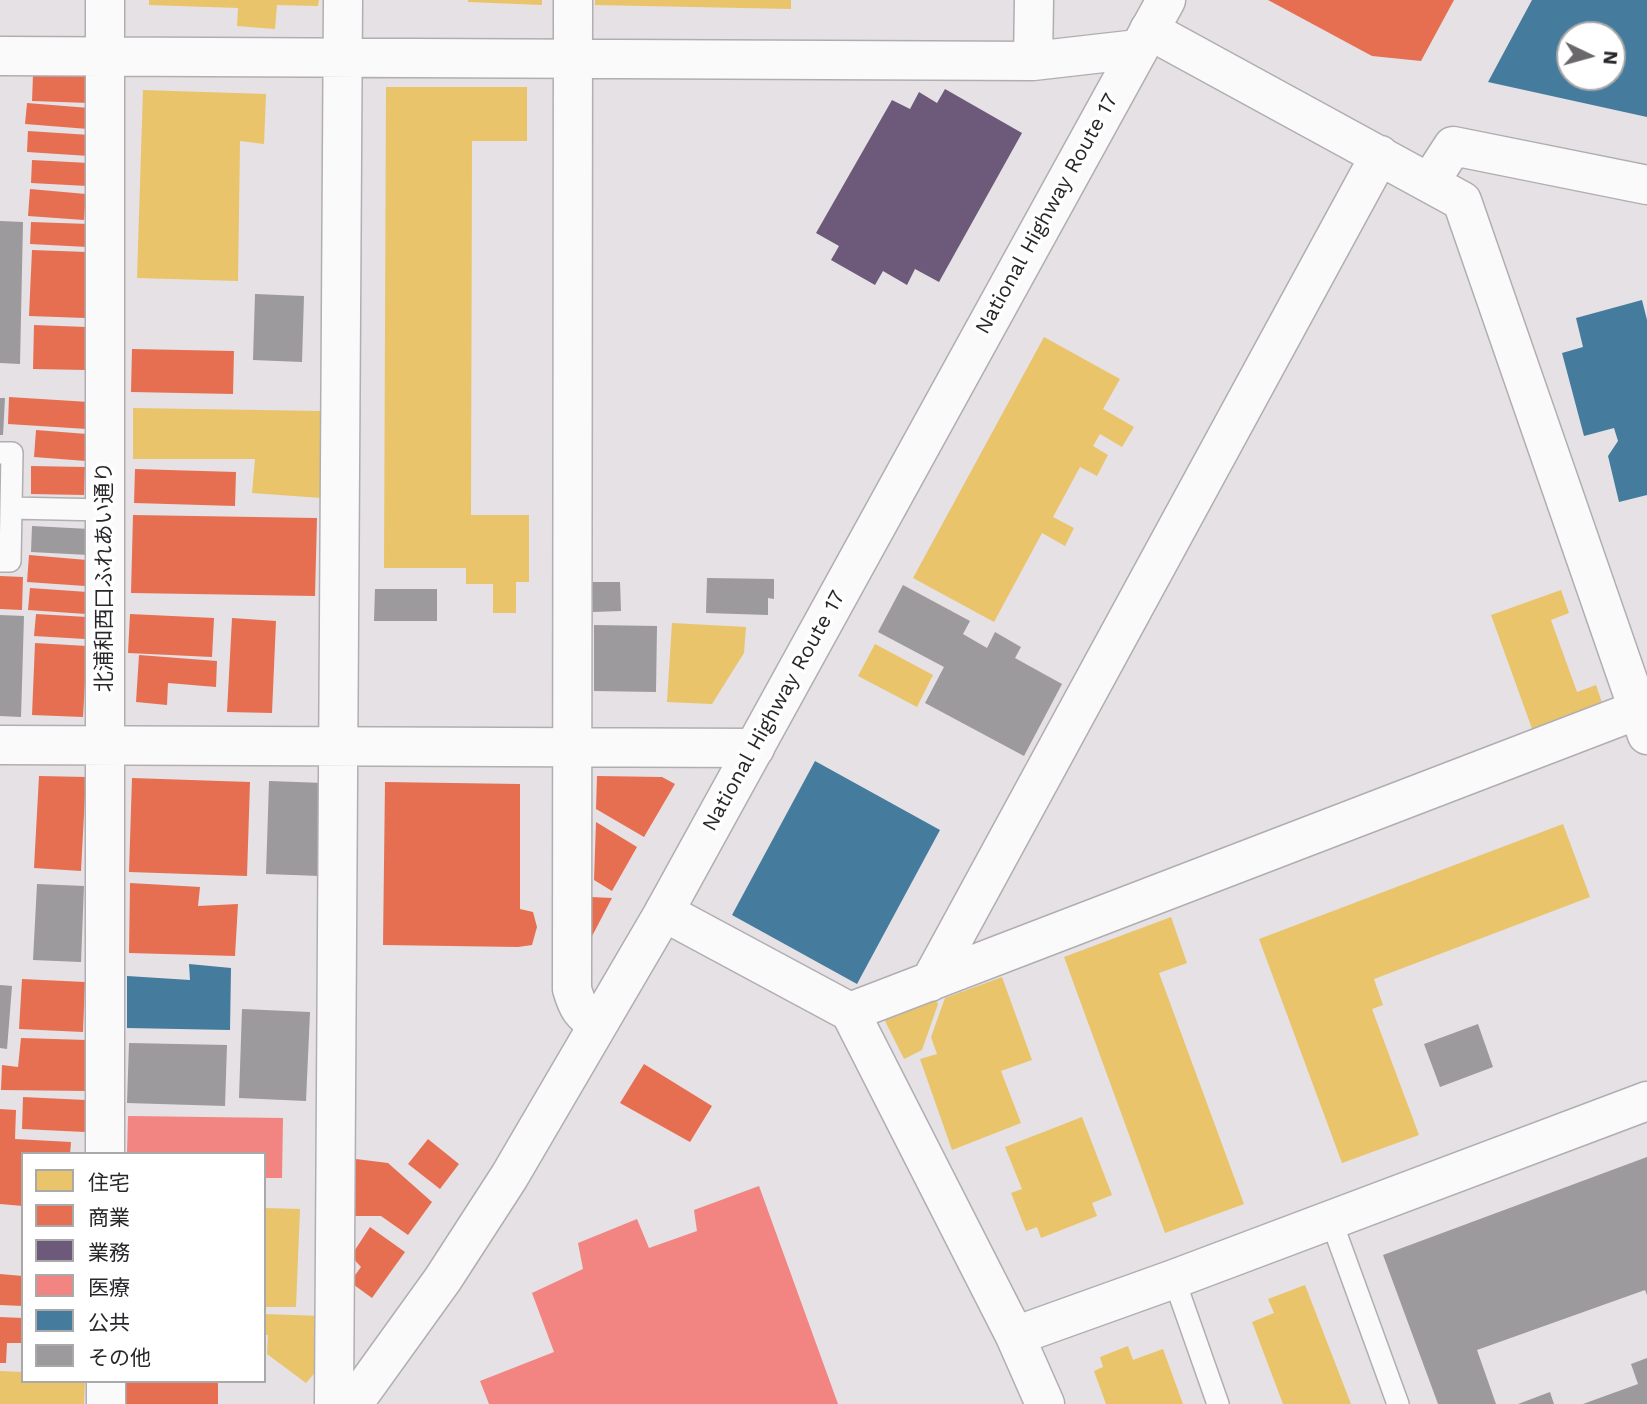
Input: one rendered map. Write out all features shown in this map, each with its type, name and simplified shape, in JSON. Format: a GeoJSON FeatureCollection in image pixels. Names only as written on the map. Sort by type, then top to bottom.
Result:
{"type":"FeatureCollection","features":[{"type":"Feature","properties":{"kind":"main road","name":"北浦和西口ふれあい通り"},"geometry":{"type":"LineString","coordinates":[[105,0],[105,1152]]}},
{"type":"Feature","properties":{"kind":"main road"},"geometry":{"type":"LineString","coordinates":[[334,1404],[343,0]]}},
{"type":"Feature","properties":{"kind":"main road"},"geometry":{"type":"LineString","coordinates":[[573,0],[572,989],[578,1007],[586,1017],[598,1023]]}},
{"type":"Feature","properties":{"kind":"main road"},"geometry":{"type":"LineString","coordinates":[[1033,61],[1034,0]]}},
{"type":"Feature","properties":{"kind":"main road"},"geometry":{"type":"LineString","coordinates":[[0,56],[1033,61],[1151,26],[1462,201],[1642,722],[850,1012]]}},
{"type":"Feature","properties":{"kind":"main road","name":"National Highway Route 17"},"geometry":{"type":"LineString","coordinates":[[353,1404],[443,1279],[487,1211],[664,912],[1151,26]]}},
{"type":"Feature","properties":{"kind":"main road"},"geometry":{"type":"LineString","coordinates":[[1429,183],[1453,146],[1647,185]]}},
{"type":"Feature","properties":{"kind":"main road"},"geometry":{"type":"LineString","coordinates":[[930,982],[1380,155]]}},
{"type":"Feature","properties":{"kind":"main road"},"geometry":{"type":"LineString","coordinates":[[0,745],[755,748]]}},
{"type":"Feature","properties":{"kind":"main road"},"geometry":{"type":"LineString","coordinates":[[664,912],[850,1012],[1015,1336],[1045,1404]]}},
{"type":"Feature","properties":{"kind":"main road"},"geometry":{"type":"LineString","coordinates":[[1015,1336],[1647,1101]]}},
{"type":"Feature","properties":{"kind":"main road"},"geometry":{"type":"LineString","coordinates":[[106,1383],[106,1404]]}},
{"type":"Feature","properties":{"kind":"lane"},"geometry":{"type":"LineString","coordinates":[[0,453],[12,453],[10,561],[0,561]]}},
{"type":"Feature","properties":{"kind":"lane"},"geometry":{"type":"LineString","coordinates":[[11,508],[105,510]]}},
{"type":"Feature","properties":{"kind":"lane"},"geometry":{"type":"LineString","coordinates":[[1331,1220],[1398,1404]]}},
{"type":"Feature","properties":{"kind":"lane"},"geometry":{"type":"LineString","coordinates":[[1174,1279],[1218,1404]]}},
{"type":"Feature","properties":{"kind":"building: 住宅"},"geometry":{"type":"Polygon","coordinates":[[[149,0],[319,0],[318,6],[277,5],[275,29],[237,26],[238,8],[149,5],[149,0]]]}},
{"type":"Feature","properties":{"kind":"building: 住宅"},"geometry":{"type":"Polygon","coordinates":[[[542,0],[542,5],[468,2],[542,0]]]}},
{"type":"Feature","properties":{"kind":"building: 住宅"},"geometry":{"type":"Polygon","coordinates":[[[595,0],[791,0],[791,9],[595,5],[595,0]]]}},
{"type":"Feature","properties":{"kind":"building: 住宅"},"geometry":{"type":"Polygon","coordinates":[[[386,87],[527,87],[527,141],[472,141],[471,515],[529,515],[529,582],[516,582],[516,613],[493,613],[493,584],[466,584],[466,568],[384,568],[386,87]]]}},
{"type":"Feature","properties":{"kind":"building: 住宅"},"geometry":{"type":"Polygon","coordinates":[[[143,90],[266,94],[264,144],[240,141],[238,281],[137,278],[143,90]]]}},
{"type":"Feature","properties":{"kind":"building: 住宅"},"geometry":{"type":"Polygon","coordinates":[[[1044,337],[1120,379],[1103,409],[1134,427],[1122,447],[1100,434],[1093,446],[1108,455],[1097,476],[1080,467],[1053,517],[1074,528],[1065,546],[1042,533],[994,622],[913,578],[1044,337]]]}},
{"type":"Feature","properties":{"kind":"building: 住宅"},"geometry":{"type":"Polygon","coordinates":[[[133,408],[323,411],[321,498],[252,493],[255,459],[133,459],[133,408]]]}},
{"type":"Feature","properties":{"kind":"building: 住宅"},"geometry":{"type":"Polygon","coordinates":[[[1561,590],[1569,613],[1551,620],[1577,692],[1596,685],[1605,711],[1535,737],[1491,615],[1561,590]]]}},
{"type":"Feature","properties":{"kind":"building: 住宅"},"geometry":{"type":"Polygon","coordinates":[[[672,623],[746,627],[744,653],[712,704],[667,702],[672,623]]]}},
{"type":"Feature","properties":{"kind":"building: 住宅"},"geometry":{"type":"Polygon","coordinates":[[[875,644],[933,675],[917,707],[858,676],[875,644]]]}},
{"type":"Feature","properties":{"kind":"building: 住宅"},"geometry":{"type":"Polygon","coordinates":[[[1563,824],[1590,897],[1374,979],[1383,1005],[1372,1009],[1419,1135],[1342,1163],[1259,939],[1563,824]]]}},
{"type":"Feature","properties":{"kind":"building: 住宅"},"geometry":{"type":"Polygon","coordinates":[[[1171,917],[1187,963],[1159,973],[1244,1204],[1165,1233],[1064,957],[1171,917]]]}},
{"type":"Feature","properties":{"kind":"building: 住宅"},"geometry":{"type":"Polygon","coordinates":[[[1002,977],[1032,1060],[1001,1071],[1021,1123],[952,1150],[920,1059],[937,1054],[931,1037],[945,998],[1002,977]]]}},
{"type":"Feature","properties":{"kind":"building: 住宅"},"geometry":{"type":"Polygon","coordinates":[[[933,993],[938,1004],[922,1050],[904,1059],[882,1015],[933,993]]]}},
{"type":"Feature","properties":{"kind":"building: 住宅"},"geometry":{"type":"Polygon","coordinates":[[[1082,1117],[1112,1195],[1092,1203],[1097,1216],[1041,1238],[1037,1227],[1026,1231],[1011,1193],[1022,1189],[1005,1147],[1082,1117]]]}},
{"type":"Feature","properties":{"kind":"building: 住宅"},"geometry":{"type":"Polygon","coordinates":[[[266,1208],[300,1209],[296,1307],[266,1307],[266,1208]]]}},
{"type":"Feature","properties":{"kind":"building: 住宅"},"geometry":{"type":"Polygon","coordinates":[[[1305,1285],[1351,1404],[1283,1404],[1252,1322],[1274,1313],[1268,1299],[1305,1285]]]}},
{"type":"Feature","properties":{"kind":"building: 住宅"},"geometry":{"type":"Polygon","coordinates":[[[266,1314],[322,1316],[319,1368],[306,1383],[267,1354],[266,1314]]]}},
{"type":"Feature","properties":{"kind":"building: 住宅"},"geometry":{"type":"Polygon","coordinates":[[[1128,1346],[1133,1360],[1163,1349],[1183,1404],[1106,1404],[1094,1371],[1103,1367],[1100,1357],[1128,1346]]]}},
{"type":"Feature","properties":{"kind":"building: 住宅"},"geometry":{"type":"Polygon","coordinates":[[[0,1371],[21,1372],[21,1383],[85,1383],[84,1404],[0,1404],[0,1371]]]}},
{"type":"Feature","properties":{"kind":"building: 商業"},"geometry":{"type":"Polygon","coordinates":[[[1268,0],[1454,0],[1421,61],[1372,56],[1268,0]]]}},
{"type":"Feature","properties":{"kind":"building: 商業"},"geometry":{"type":"Polygon","coordinates":[[[33,75],[89,76],[89,103],[32,101],[33,75]]]}},
{"type":"Feature","properties":{"kind":"building: 商業"},"geometry":{"type":"Polygon","coordinates":[[[27,103],[89,108],[88,129],[25,124],[27,103]]]}},
{"type":"Feature","properties":{"kind":"building: 商業"},"geometry":{"type":"Polygon","coordinates":[[[28,131],[90,135],[89,156],[27,152],[28,131]]]}},
{"type":"Feature","properties":{"kind":"building: 商業"},"geometry":{"type":"Polygon","coordinates":[[[32,160],[89,163],[87,186],[31,183],[32,160]]]}},
{"type":"Feature","properties":{"kind":"building: 商業"},"geometry":{"type":"Polygon","coordinates":[[[30,189],[86,194],[84,220],[28,216],[30,189]]]}},
{"type":"Feature","properties":{"kind":"building: 商業"},"geometry":{"type":"Polygon","coordinates":[[[31,222],[89,224],[87,247],[30,244],[31,222]]]}},
{"type":"Feature","properties":{"kind":"building: 商業"},"geometry":{"type":"Polygon","coordinates":[[[32,250],[87,252],[85,318],[29,316],[32,250]]]}},
{"type":"Feature","properties":{"kind":"building: 商業"},"geometry":{"type":"Polygon","coordinates":[[[34,325],[86,327],[85,370],[33,369],[34,325]]]}},
{"type":"Feature","properties":{"kind":"building: 商業"},"geometry":{"type":"Polygon","coordinates":[[[132,349],[234,351],[233,394],[131,392],[132,349]]]}},
{"type":"Feature","properties":{"kind":"building: 商業"},"geometry":{"type":"Polygon","coordinates":[[[9,397],[89,402],[87,429],[8,424],[9,397]]]}},
{"type":"Feature","properties":{"kind":"building: 商業"},"geometry":{"type":"Polygon","coordinates":[[[36,430],[87,434],[86,461],[34,457],[36,430]]]}},
{"type":"Feature","properties":{"kind":"building: 商業"},"geometry":{"type":"Polygon","coordinates":[[[31,466],[85,467],[84,495],[31,494],[31,466]]]}},
{"type":"Feature","properties":{"kind":"building: 商業"},"geometry":{"type":"Polygon","coordinates":[[[135,469],[236,472],[235,506],[134,503],[135,469]]]}},
{"type":"Feature","properties":{"kind":"building: 商業"},"geometry":{"type":"Polygon","coordinates":[[[133,515],[317,518],[315,596],[131,593],[133,515]]]}},
{"type":"Feature","properties":{"kind":"building: 商業"},"geometry":{"type":"Polygon","coordinates":[[[29,555],[87,560],[85,586],[27,582],[29,555]]]}},
{"type":"Feature","properties":{"kind":"building: 商業"},"geometry":{"type":"Polygon","coordinates":[[[0,576],[23,577],[22,610],[0,609],[0,576]]]}},
{"type":"Feature","properties":{"kind":"building: 商業"},"geometry":{"type":"Polygon","coordinates":[[[30,588],[88,592],[86,614],[28,610],[30,588]]]}},
{"type":"Feature","properties":{"kind":"building: 商業"},"geometry":{"type":"Polygon","coordinates":[[[36,614],[87,617],[85,639],[34,636],[36,614]]]}},
{"type":"Feature","properties":{"kind":"building: 商業"},"geometry":{"type":"Polygon","coordinates":[[[130,614],[214,618],[212,657],[128,653],[130,614]]]}},
{"type":"Feature","properties":{"kind":"building: 商業"},"geometry":{"type":"Polygon","coordinates":[[[232,618],[276,621],[272,713],[227,712],[232,618]]]}},
{"type":"Feature","properties":{"kind":"building: 商業"},"geometry":{"type":"Polygon","coordinates":[[[35,643],[87,646],[83,717],[32,715],[35,643]]]}},
{"type":"Feature","properties":{"kind":"building: 商業"},"geometry":{"type":"Polygon","coordinates":[[[139,655],[217,661],[216,687],[168,683],[167,705],[136,702],[139,655]]]}},
{"type":"Feature","properties":{"kind":"building: 商業"},"geometry":{"type":"Polygon","coordinates":[[[39,776],[86,777],[81,871],[34,868],[39,776]]]}},
{"type":"Feature","properties":{"kind":"building: 商業"},"geometry":{"type":"Polygon","coordinates":[[[597,776],[662,777],[675,784],[644,837],[596,809],[597,776]]]}},
{"type":"Feature","properties":{"kind":"building: 商業"},"geometry":{"type":"Polygon","coordinates":[[[132,778],[250,782],[247,876],[129,872],[132,778]]]}},
{"type":"Feature","properties":{"kind":"building: 商業"},"geometry":{"type":"Polygon","coordinates":[[[385,782],[520,784],[520,909],[533,912],[537,927],[532,945],[383,945],[385,782]]]}},
{"type":"Feature","properties":{"kind":"building: 商業"},"geometry":{"type":"Polygon","coordinates":[[[596,822],[637,847],[612,891],[594,880],[596,822]]]}},
{"type":"Feature","properties":{"kind":"building: 商業"},"geometry":{"type":"Polygon","coordinates":[[[130,883],[200,887],[198,906],[238,904],[235,956],[129,953],[130,883]]]}},
{"type":"Feature","properties":{"kind":"building: 商業"},"geometry":{"type":"Polygon","coordinates":[[[591,897],[612,898],[590,940],[591,897]]]}},
{"type":"Feature","properties":{"kind":"building: 商業"},"geometry":{"type":"Polygon","coordinates":[[[22,979],[85,982],[83,1032],[19,1029],[22,979]]]}},
{"type":"Feature","properties":{"kind":"building: 商業"},"geometry":{"type":"Polygon","coordinates":[[[21,1038],[87,1040],[86,1091],[1,1090],[2,1065],[18,1067],[21,1038]]]}},
{"type":"Feature","properties":{"kind":"building: 商業"},"geometry":{"type":"Polygon","coordinates":[[[644,1064],[712,1106],[690,1142],[620,1103],[644,1064]]]}},
{"type":"Feature","properties":{"kind":"building: 商業"},"geometry":{"type":"Polygon","coordinates":[[[23,1097],[86,1100],[85,1132],[22,1129],[23,1097]]]}},
{"type":"Feature","properties":{"kind":"building: 商業"},"geometry":{"type":"Polygon","coordinates":[[[0,1109],[16,1110],[15,1139],[71,1142],[70,1152],[21,1152],[21,1206],[0,1204],[0,1109]]]}},
{"type":"Feature","properties":{"kind":"building: 商業"},"geometry":{"type":"Polygon","coordinates":[[[428,1139],[459,1164],[440,1189],[408,1164],[428,1139]]]}},
{"type":"Feature","properties":{"kind":"building: 商業"},"geometry":{"type":"Polygon","coordinates":[[[356,1159],[388,1163],[432,1202],[408,1235],[381,1216],[353,1216],[356,1159]]]}},
{"type":"Feature","properties":{"kind":"building: 商業"},"geometry":{"type":"Polygon","coordinates":[[[370,1227],[405,1252],[372,1298],[350,1282],[361,1267],[351,1256],[370,1227]]]}},
{"type":"Feature","properties":{"kind":"building: 商業"},"geometry":{"type":"Polygon","coordinates":[[[0,1274],[21,1276],[21,1306],[0,1305],[0,1274]]]}},
{"type":"Feature","properties":{"kind":"building: 商業"},"geometry":{"type":"Polygon","coordinates":[[[0,1317],[21,1318],[21,1343],[7,1343],[6,1363],[0,1363],[0,1317]]]}},
{"type":"Feature","properties":{"kind":"building: 商業"},"geometry":{"type":"Polygon","coordinates":[[[125,1383],[218,1383],[218,1404],[125,1404],[125,1383]]]}},
{"type":"Feature","properties":{"kind":"building: 業務"},"geometry":{"type":"Polygon","coordinates":[[[945,89],[1022,133],[939,282],[915,269],[907,285],[883,271],[875,285],[831,260],[839,246],[816,233],[892,100],[910,109],[919,92],[937,103],[945,89]]]}},
{"type":"Feature","properties":{"kind":"building: 医療"},"geometry":{"type":"Polygon","coordinates":[[[128,1116],[283,1118],[282,1178],[266,1178],[266,1152],[127,1152],[128,1116]]]}},
{"type":"Feature","properties":{"kind":"building: 医療"},"geometry":{"type":"Polygon","coordinates":[[[759,1186],[838,1404],[489,1404],[480,1381],[554,1352],[532,1293],[583,1269],[578,1243],[637,1219],[649,1248],[697,1231],[694,1210],[759,1186]]]}},
{"type":"Feature","properties":{"kind":"building: 公共"},"geometry":{"type":"Polygon","coordinates":[[[1532,0],[1647,0],[1647,117],[1488,82],[1532,0]]]}},
{"type":"Feature","properties":{"kind":"building: 公共"},"geometry":{"type":"Polygon","coordinates":[[[1642,300],[1647,320],[1647,495],[1619,502],[1608,456],[1618,441],[1614,428],[1584,436],[1562,353],[1583,347],[1576,318],[1642,300]]]}},
{"type":"Feature","properties":{"kind":"building: 公共"},"geometry":{"type":"Polygon","coordinates":[[[815,761],[940,830],[857,984],[732,915],[815,761]]]}},
{"type":"Feature","properties":{"kind":"building: 公共"},"geometry":{"type":"Polygon","coordinates":[[[189,964],[231,968],[230,1030],[127,1028],[127,976],[190,980],[189,964]]]}},
{"type":"Feature","properties":{"kind":"building: その他"},"geometry":{"type":"Polygon","coordinates":[[[0,221],[23,222],[20,364],[0,363],[0,221]]]}},
{"type":"Feature","properties":{"kind":"building: その他"},"geometry":{"type":"Polygon","coordinates":[[[255,294],[304,296],[302,362],[253,360],[255,294]]]}},
{"type":"Feature","properties":{"kind":"building: その他"},"geometry":{"type":"Polygon","coordinates":[[[0,398],[5,398],[3,435],[0,435],[0,398]]]}},
{"type":"Feature","properties":{"kind":"building: その他"},"geometry":{"type":"Polygon","coordinates":[[[32,526],[90,529],[89,555],[31,552],[32,526]]]}},
{"type":"Feature","properties":{"kind":"building: その他"},"geometry":{"type":"Polygon","coordinates":[[[707,578],[774,579],[774,599],[768,598],[768,615],[706,613],[707,578]]]}},
{"type":"Feature","properties":{"kind":"building: その他"},"geometry":{"type":"Polygon","coordinates":[[[592,582],[620,582],[621,611],[593,612],[592,582]]]}},
{"type":"Feature","properties":{"kind":"building: その他"},"geometry":{"type":"Polygon","coordinates":[[[903,585],[970,621],[963,634],[987,648],[995,632],[1021,647],[1015,658],[1062,684],[1024,756],[925,703],[944,667],[878,632],[903,585]]]}},
{"type":"Feature","properties":{"kind":"building: その他"},"geometry":{"type":"Polygon","coordinates":[[[375,589],[437,589],[437,621],[374,621],[375,589]]]}},
{"type":"Feature","properties":{"kind":"building: その他"},"geometry":{"type":"Polygon","coordinates":[[[0,615],[24,616],[21,717],[0,716],[0,615]]]}},
{"type":"Feature","properties":{"kind":"building: その他"},"geometry":{"type":"Polygon","coordinates":[[[594,625],[657,626],[656,692],[594,691],[594,625]]]}},
{"type":"Feature","properties":{"kind":"building: その他"},"geometry":{"type":"Polygon","coordinates":[[[269,781],[323,783],[320,876],[266,874],[269,781]]]}},
{"type":"Feature","properties":{"kind":"building: その他"},"geometry":{"type":"Polygon","coordinates":[[[37,884],[84,886],[81,962],[33,960],[37,884]]]}},
{"type":"Feature","properties":{"kind":"building: その他"},"geometry":{"type":"Polygon","coordinates":[[[0,985],[12,986],[7,1049],[0,1048],[0,985]]]}},
{"type":"Feature","properties":{"kind":"building: その他"},"geometry":{"type":"Polygon","coordinates":[[[242,1009],[310,1012],[306,1101],[239,1098],[242,1009]]]}},
{"type":"Feature","properties":{"kind":"building: その他"},"geometry":{"type":"Polygon","coordinates":[[[1478,1024],[1493,1067],[1440,1087],[1424,1044],[1478,1024]]]}},
{"type":"Feature","properties":{"kind":"building: その他"},"geometry":{"type":"Polygon","coordinates":[[[129,1043],[227,1045],[225,1106],[127,1103],[129,1043]]]}},
{"type":"Feature","properties":{"kind":"building: その他"},"geometry":{"type":"Polygon","coordinates":[[[1647,1157],[1647,1295],[1645,1290],[1477,1350],[1496,1404],[1438,1404],[1383,1255],[1647,1157]]]}},
{"type":"Feature","properties":{"kind":"building: その他"},"geometry":{"type":"Polygon","coordinates":[[[1647,1358],[1647,1404],[1583,1404],[1638,1384],[1631,1364],[1647,1358]]]}},
{"type":"Feature","properties":{"kind":"building: その他"},"geometry":{"type":"Polygon","coordinates":[[[1550,1392],[1554,1404],[1518,1404],[1550,1392]]]}}]}
